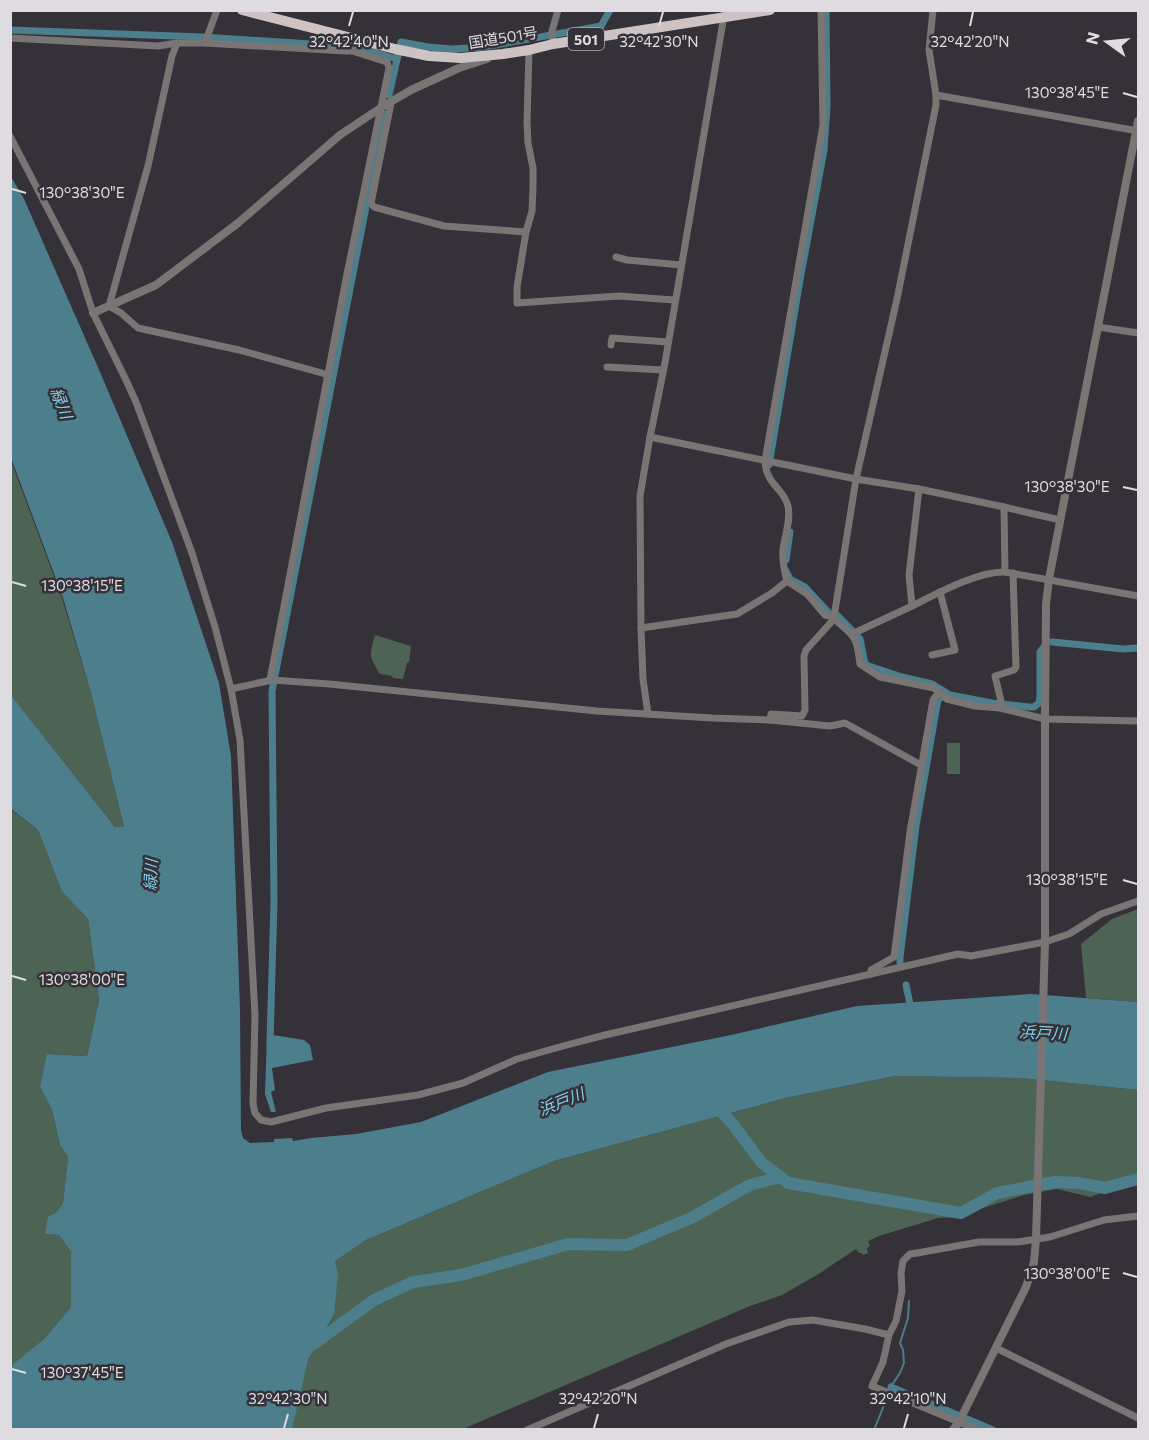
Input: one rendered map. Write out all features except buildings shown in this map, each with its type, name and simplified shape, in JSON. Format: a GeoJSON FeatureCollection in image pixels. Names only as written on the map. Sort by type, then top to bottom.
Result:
{"type":"FeatureCollection","features":[{"type":"Feature","properties":{"kind":"highway","name":"国道501号"},"geometry":{"type":"LineString","coordinates":[[243,10],[398,50],[429,56],[461,58],[529,50],[552,38],[724,14],[770,10]]}},
{"type":"Feature","properties":{"kind":"street"},"geometry":{"type":"LineString","coordinates":[[207,39],[217,10]]}},
{"type":"Feature","properties":{"kind":"street"},"geometry":{"type":"LineString","coordinates":[[552,38],[558,10]]}},
{"type":"Feature","properties":{"kind":"street"},"geometry":{"type":"LineString","coordinates":[[821,10],[823,125],[765,471],[788,507],[783,549],[783,564],[787,581],[807,594],[825,615],[834,618],[854,633],[860,664],[880,677],[934,688],[947,699],[975,706],[1000,705],[1045,719],[1138,721]]}},
{"type":"Feature","properties":{"kind":"street"},"geometry":{"type":"LineString","coordinates":[[770,720],[771,714],[802,716],[805,710],[804,656],[806,650],[834,618],[856,479],[897,299],[932,129],[936,94],[929,50],[933,10]]}},
{"type":"Feature","properties":{"kind":"street"},"geometry":{"type":"LineString","coordinates":[[648,714],[643,679],[641,628],[640,496],[724,14]]}},
{"type":"Feature","properties":{"kind":"street"},"geometry":{"type":"LineString","coordinates":[[10,38],[158,46],[207,39],[352,51],[387,62],[389,68],[382,107],[348,268],[273,680]]}},
{"type":"Feature","properties":{"kind":"street"},"geometry":{"type":"LineString","coordinates":[[109,306],[148,166],[171,56],[177,43]]}},
{"type":"Feature","properties":{"kind":"street"},"geometry":{"type":"LineString","coordinates":[[529,50],[527,122],[534,179],[532,211],[526,232],[517,287],[517,303],[619,296],[674,300]]}},
{"type":"Feature","properties":{"kind":"street"},"geometry":{"type":"LineString","coordinates":[[93,313],[156,285],[238,223],[340,135],[382,107],[411,90],[459,68],[503,54]]}},
{"type":"Feature","properties":{"kind":"street"},"geometry":{"type":"LineString","coordinates":[[936,94],[1138,127],[1060,520],[1046,604],[1045,946],[1034,1262],[1031,1274],[996,1348],[964,1413],[953,1430]]}},
{"type":"Feature","properties":{"kind":"street"},"geometry":{"type":"LineString","coordinates":[[391,103],[371,203],[374,207],[444,226],[526,232]]}},
{"type":"Feature","properties":{"kind":"street"},"geometry":{"type":"LineString","coordinates":[[10,136],[79,269],[93,313],[126,380],[192,553],[231,689],[240,740],[255,1015],[253,1104],[255,1113],[261,1120],[271,1122],[326,1108],[418,1095],[463,1083],[518,1059],[605,1035],[958,954],[971,956],[1045,946],[1101,914],[1138,901]]}},
{"type":"Feature","properties":{"kind":"street"},"geometry":{"type":"LineString","coordinates":[[615,257],[681,265]]}},
{"type":"Feature","properties":{"kind":"street"},"geometry":{"type":"LineString","coordinates":[[109,306],[138,328],[239,350],[328,375]]}},
{"type":"Feature","properties":{"kind":"street"},"geometry":{"type":"LineString","coordinates":[[1098,327],[1138,333]]}},
{"type":"Feature","properties":{"kind":"street"},"geometry":{"type":"LineString","coordinates":[[611,345],[612,338],[668,342]]}},
{"type":"Feature","properties":{"kind":"street"},"geometry":{"type":"LineString","coordinates":[[607,367],[663,370]]}},
{"type":"Feature","properties":{"kind":"street"},"geometry":{"type":"LineString","coordinates":[[650,437],[856,479],[919,489],[1060,520]]}},
{"type":"Feature","properties":{"kind":"street"},"geometry":{"type":"LineString","coordinates":[[912,606],[909,575],[919,489]]}},
{"type":"Feature","properties":{"kind":"street"},"geometry":{"type":"LineString","coordinates":[[1004,507],[1005,572]]}},
{"type":"Feature","properties":{"kind":"street"},"geometry":{"type":"LineString","coordinates":[[854,633],[940,592],[994,571],[1138,596]]}},
{"type":"Feature","properties":{"kind":"street"},"geometry":{"type":"LineString","coordinates":[[1000,705],[995,676],[1014,670],[1016,667],[1013,573]]}},
{"type":"Feature","properties":{"kind":"street"},"geometry":{"type":"LineString","coordinates":[[641,628],[737,614],[787,581]]}},
{"type":"Feature","properties":{"kind":"street"},"geometry":{"type":"LineString","coordinates":[[934,652],[955,650],[940,592]]}},
{"type":"Feature","properties":{"kind":"street"},"geometry":{"type":"LineString","coordinates":[[231,689],[273,680],[551,707],[770,720],[830,726],[848,724],[921,765]]}},
{"type":"Feature","properties":{"kind":"street"},"geometry":{"type":"LineString","coordinates":[[871,974],[871,970],[894,957],[921,765],[933,700],[941,694]]}},
{"type":"Feature","properties":{"kind":"street"},"geometry":{"type":"LineString","coordinates":[[978,1430],[872,1386],[883,1362],[889,1335],[896,1321],[902,1291],[903,1261],[910,1254],[979,1242],[1018,1242],[1050,1237],[1104,1220],[1138,1215]]}},
{"type":"Feature","properties":{"kind":"street"},"geometry":{"type":"LineString","coordinates":[[527,1430],[726,1344],[789,1322],[813,1320],[889,1335]]}},
{"type":"Feature","properties":{"kind":"street"},"geometry":{"type":"LineString","coordinates":[[996,1348],[1138,1418]]}},
{"type":"Feature","properties":{"kind":"green space"},"geometry":{"type":"Polygon","coordinates":[[[10,458],[62,598],[91,693],[124,827],[115,827],[11,695],[10,458]]]}},
{"type":"Feature","properties":{"kind":"green space"},"geometry":{"type":"Polygon","coordinates":[[[375,635],[411,646],[409,662],[403,679],[380,674],[371,656],[375,635]]]}},
{"type":"Feature","properties":{"kind":"green space"},"geometry":{"type":"Polygon","coordinates":[[[947,743],[960,743],[960,774],[947,774],[947,743]]]}},
{"type":"Feature","properties":{"kind":"green space"},"geometry":{"type":"Polygon","coordinates":[[[10,809],[38,830],[62,892],[88,919],[99,1000],[87,1056],[48,1054],[40,1087],[52,1110],[60,1145],[68,1157],[63,1203],[45,1234],[59,1235],[71,1252],[71,1307],[43,1340],[23,1430],[10,1429],[10,809]]]}},
{"type":"Feature","properties":{"kind":"green space"},"geometry":{"type":"Polygon","coordinates":[[[1138,909],[1138,1002],[1086,998],[1081,944],[1112,919],[1138,909]]]}},
{"type":"Feature","properties":{"kind":"green space"},"geometry":{"type":"Polygon","coordinates":[[[895,1076],[1021,1078],[1138,1090],[1138,1181],[1090,1197],[1057,1189],[1024,1195],[962,1217],[938,1218],[879,1236],[868,1241],[870,1246],[867,1248],[868,1253],[863,1255],[856,1249],[782,1295],[750,1306],[463,1429],[280,1429],[308,1360],[334,1316],[334,1261],[366,1240],[554,1161],[786,1098],[895,1076]]]}},
{"type":"Feature","properties":{"kind":"water"},"geometry":{"type":"Polygon","coordinates":[[[10,175],[24,199],[172,542],[219,683],[231,756],[243,1138],[250,1143],[274,1142],[274,1139],[292,1138],[293,1141],[356,1134],[421,1122],[548,1072],[731,1035],[857,1006],[1031,994],[1138,1002],[1138,1090],[1021,1078],[895,1076],[786,1098],[554,1161],[366,1240],[335,1261],[338,1273],[334,1315],[308,1360],[292,1429],[11,1429],[11,1366],[43,1340],[71,1307],[71,1252],[59,1235],[45,1234],[48,1217],[57,1212],[63,1203],[68,1157],[60,1145],[52,1110],[40,1087],[47,1054],[87,1056],[99,1000],[88,919],[62,892],[38,830],[11,809],[11,695],[115,827],[124,827],[91,693],[63,598],[11,458],[10,175]]]}},
{"type":"Feature","properties":{"kind":"water"},"geometry":{"type":"Polygon","coordinates":[[[267,1034],[304,1040],[310,1045],[313,1060],[272,1068],[275,1090],[271,1092],[276,1112],[271,1112],[265,1094],[267,1034]]]}},
{"type":"Feature","properties":{"kind":"waterway"},"geometry":{"type":"LineString","coordinates":[[389,95],[401,42],[452,49],[484,47],[601,26],[610,10]]}},
{"type":"Feature","properties":{"kind":"waterway"},"geometry":{"type":"LineString","coordinates":[[769,465],[824,150],[827,106],[826,10]]}},
{"type":"Feature","properties":{"kind":"waterway"},"geometry":{"type":"LineString","coordinates":[[10,30],[347,45],[397,59]]}},
{"type":"Feature","properties":{"kind":"waterway"},"geometry":{"type":"LineString","coordinates":[[270,1042],[274,902],[272,691],[384,114]]}},
{"type":"Feature","properties":{"kind":"waterway"},"geometry":{"type":"LineString","coordinates":[[786,560],[790,532]]}},
{"type":"Feature","properties":{"kind":"waterway"},"geometry":{"type":"LineString","coordinates":[[786,571],[790,579],[805,587],[829,613]]}},
{"type":"Feature","properties":{"kind":"waterway"},"geometry":{"type":"LineString","coordinates":[[838,616],[860,639],[865,664],[902,677],[932,684],[950,695],[992,703],[1029,707],[1034,707],[1039,703],[1040,652],[1043,648]]}},
{"type":"Feature","properties":{"kind":"waterway"},"geometry":{"type":"LineString","coordinates":[[1052,642],[1123,649],[1138,648]]}},
{"type":"Feature","properties":{"kind":"waterway"},"geometry":{"type":"LineString","coordinates":[[900,962],[916,826],[938,700],[946,693]]}},
{"type":"Feature","properties":{"kind":"waterway"},"geometry":{"type":"LineString","coordinates":[[906,985],[911,1009]]}},
{"type":"Feature","properties":{"kind":"waterway"},"geometry":{"type":"LineString","coordinates":[[714,1104],[731,1122],[762,1163],[788,1183],[961,1213],[997,1193],[1055,1182],[1079,1183],[1105,1188],[1138,1179]]}},
{"type":"Feature","properties":{"kind":"waterway"},"geometry":{"type":"LineString","coordinates":[[311,1346],[374,1300],[413,1282],[461,1275],[568,1244],[627,1245],[691,1218],[750,1185],[781,1177]]}},
{"type":"Feature","properties":{"kind":"waterway"},"geometry":{"type":"LineString","coordinates":[[874,1430],[892,1385],[904,1363],[900,1343],[908,1318],[909,1301]]}},
{"type":"Feature","properties":{"kind":"waterway"},"geometry":{"type":"LineString","coordinates":[[891,1387],[993,1430]]}},
{"type":"Feature","properties":{"kind":"water label","name":"緑川"},"geometry":{"type":"Point","coordinates":[62,403]}},
{"type":"Feature","properties":{"kind":"water label","name":"緑川"},"geometry":{"type":"Point","coordinates":[150,875]}},
{"type":"Feature","properties":{"kind":"water label","name":"浜戸川"},"geometry":{"type":"Point","coordinates":[1043,1032]}},
{"type":"Feature","properties":{"kind":"water label","name":"浜戸川"},"geometry":{"type":"Point","coordinates":[561,1101]}}]}
